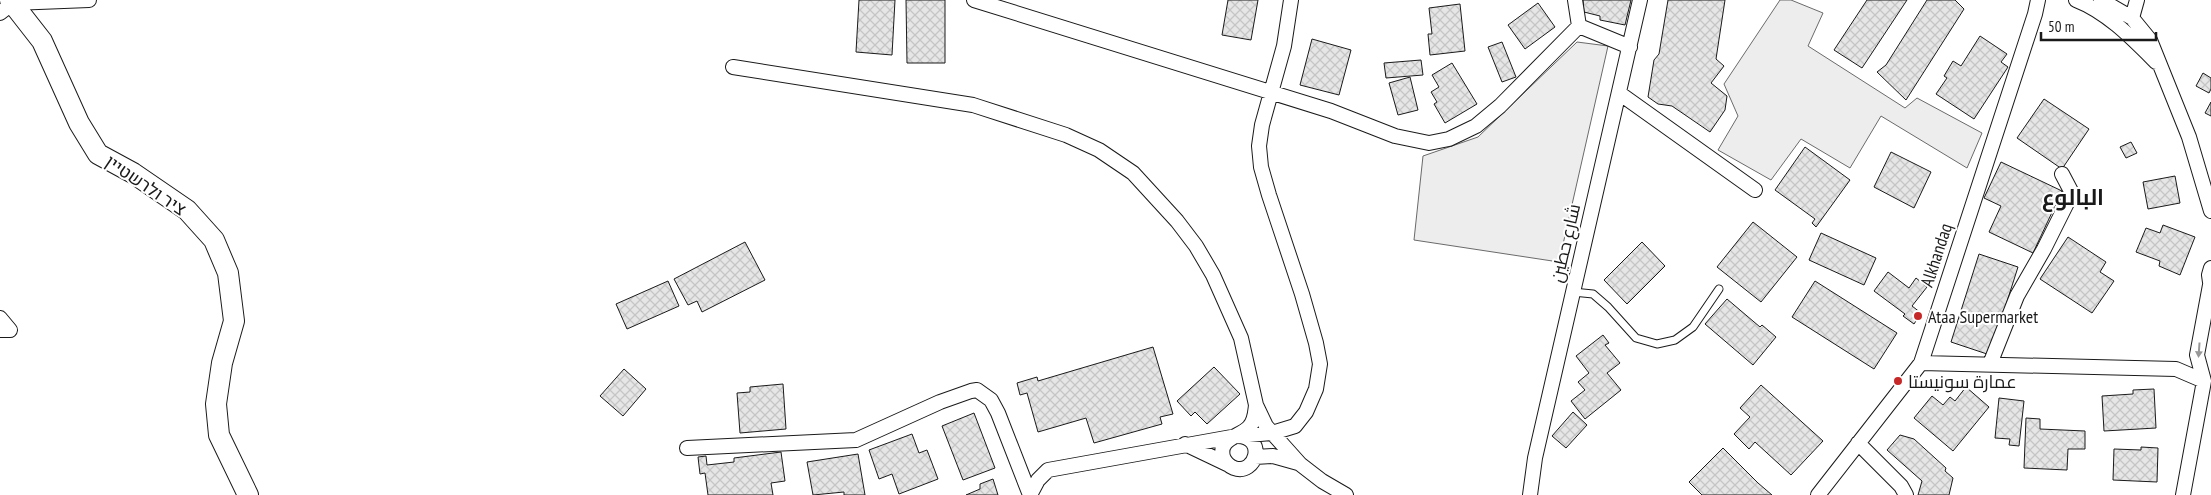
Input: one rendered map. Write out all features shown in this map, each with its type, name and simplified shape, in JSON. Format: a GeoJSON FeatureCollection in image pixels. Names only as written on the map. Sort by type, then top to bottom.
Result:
{"type":"FeatureCollection","features":[{"type":"Feature","properties":{"kind":"main road","name":"ציר ולרשטיין"},"geometry":{"type":"LineString","coordinates":[[8,5],[42,41],[79,123],[98,154],[133,173],[187,210],[214,240],[228,273],[234,321],[222,364],[216,404],[219,435],[248,495]]}},
{"type":"Feature","properties":{"kind":"street"},"geometry":{"type":"LineString","coordinates":[[8,5],[89,0]]}},
{"type":"Feature","properties":{"kind":"street"},"geometry":{"type":"LineString","coordinates":[[974,0],[1331,111],[1395,136],[1428,143],[1449,139],[1476,126],[1500,106],[1580,26]]}},
{"type":"Feature","properties":{"kind":"street"},"geometry":{"type":"LineString","coordinates":[[1012,450],[1034,470],[1048,470],[1185,444],[1272,433],[1295,426],[1306,412],[1316,390],[1320,364],[1302,294],[1261,167],[1259,146],[1262,125],[1284,46],[1291,0]]}},
{"type":"Feature","properties":{"kind":"street"},"geometry":{"type":"LineString","coordinates":[[1575,0],[1580,26]]}},
{"type":"Feature","properties":{"kind":"street","name":"شارع حطين"},"geometry":{"type":"LineString","coordinates":[[1530,495],[1534,458],[1640,0]]}},
{"type":"Feature","properties":{"kind":"street","name":"Alkhandaq"},"geometry":{"type":"LineString","coordinates":[[1818,495],[1921,363],[2038,0]]}},
{"type":"Feature","properties":{"kind":"street"},"geometry":{"type":"LineString","coordinates":[[2076,0],[2084,3],[2124,30],[2160,65]]}},
{"type":"Feature","properties":{"kind":"street"},"geometry":{"type":"LineString","coordinates":[[2101,0],[2132,18],[2150,40],[2189,137],[2208,190],[2211,210]]}},
{"type":"Feature","properties":{"kind":"street"},"geometry":{"type":"LineString","coordinates":[[2132,18],[2137,0]]}},
{"type":"Feature","properties":{"kind":"street"},"geometry":{"type":"LineString","coordinates":[[1580,26],[1630,48]]}},
{"type":"Feature","properties":{"kind":"street"},"geometry":{"type":"LineString","coordinates":[[733,67],[973,106],[1066,135],[1100,150],[1138,178],[1177,221],[1196,246],[1213,275],[1241,338],[1256,405],[1255,418],[1249,427],[1228,440],[1223,450],[1225,461],[1229,465]]}},
{"type":"Feature","properties":{"kind":"street"},"geometry":{"type":"LineString","coordinates":[[1619,93],[1755,190]]}},
{"type":"Feature","properties":{"kind":"street"},"geometry":{"type":"LineString","coordinates":[[1990,364],[2017,296],[2044,249],[2072,193],[2062,174]]}},
{"type":"Feature","properties":{"kind":"street"},"geometry":{"type":"LineString","coordinates":[[2183,495],[2206,399],[2208,379],[2198,355],[2210,287],[2209,275],[2211,268]]}},
{"type":"Feature","properties":{"kind":"street"},"geometry":{"type":"LineString","coordinates":[[0,318],[10,330],[0,330]]}},
{"type":"Feature","properties":{"kind":"street"},"geometry":{"type":"LineString","coordinates":[[1921,363],[2176,369],[2208,379]]}},
{"type":"Feature","properties":{"kind":"street"},"geometry":{"type":"LineString","coordinates":[[687,448],[856,440],[940,402],[978,390],[991,400],[1030,495],[1038,480],[1048,470]]}},
{"type":"Feature","properties":{"kind":"street"},"geometry":{"type":"LineString","coordinates":[[1256,405],[1272,433],[1300,464],[1322,481],[1346,495]]}},
{"type":"Feature","properties":{"kind":"street"},"geometry":{"type":"LineString","coordinates":[[1255,457],[1266,448],[1272,433]]}},
{"type":"Feature","properties":{"kind":"street"},"geometry":{"type":"LineString","coordinates":[[1185,444],[1239,469],[1253,462],[1256,452],[1252,442],[1243,436],[1237,436]]}},
{"type":"Feature","properties":{"kind":"street"},"geometry":{"type":"LineString","coordinates":[[1858,443],[1901,486],[1906,495]]}},
{"type":"Feature","properties":{"kind":"street"},"geometry":{"type":"LineString","coordinates":[[1255,457],[1273,456],[1300,464]]}},
{"type":"Feature","properties":{"kind":"lane"},"geometry":{"type":"LineString","coordinates":[[1573,292],[1593,294],[1608,307],[1636,338],[1657,344],[1675,340],[1693,327],[1719,289]]}},
{"type":"Feature","properties":{"kind":"shaded area"},"geometry":{"type":"Polygon","coordinates":[[[1780,0],[1791,0],[1823,13],[1808,46],[1905,108],[1917,98],[1982,133],[1967,168],[1881,116],[1850,168],[1801,139],[1771,180],[1718,150],[1738,116],[1724,84],[1780,0]]]}},
{"type":"Feature","properties":{"kind":"shaded area"},"geometry":{"type":"Polygon","coordinates":[[[1577,42],[1608,46],[1559,262],[1414,240],[1423,156],[1478,137],[1577,42]]]}},
{"type":"Feature","properties":{"kind":"building"},"geometry":{"type":"Polygon","coordinates":[[[859,0],[895,0],[892,55],[856,52],[859,0]]]}},
{"type":"Feature","properties":{"kind":"building"},"geometry":{"type":"Polygon","coordinates":[[[906,0],[945,0],[945,63],[907,63],[906,0]]]}},
{"type":"Feature","properties":{"kind":"building"},"geometry":{"type":"Polygon","coordinates":[[[1228,0],[1258,0],[1251,40],[1222,35],[1228,0]]]}},
{"type":"Feature","properties":{"kind":"building"},"geometry":{"type":"Polygon","coordinates":[[[1583,0],[1631,0],[1625,25],[1600,20],[1600,16],[1584,12],[1583,0]]]}},
{"type":"Feature","properties":{"kind":"building"},"geometry":{"type":"Polygon","coordinates":[[[1668,0],[1725,0],[1716,59],[1724,66],[1711,83],[1727,96],[1725,110],[1710,132],[1672,106],[1658,104],[1648,97],[1654,60],[1659,54],[1668,0]]]}},
{"type":"Feature","properties":{"kind":"building"},"geometry":{"type":"Polygon","coordinates":[[[1867,0],[1907,0],[1862,68],[1834,50],[1867,0]]]}},
{"type":"Feature","properties":{"kind":"building"},"geometry":{"type":"Polygon","coordinates":[[[1927,0],[1955,0],[1964,9],[1906,100],[1877,72],[1886,65],[1927,0]]]}},
{"type":"Feature","properties":{"kind":"building"},"geometry":{"type":"Polygon","coordinates":[[[1538,3],[1555,27],[1525,49],[1508,25],[1538,3]]]}},
{"type":"Feature","properties":{"kind":"building"},"geometry":{"type":"Polygon","coordinates":[[[1460,4],[1465,51],[1430,55],[1428,34],[1432,34],[1429,8],[1460,4]]]}},
{"type":"Feature","properties":{"kind":"building"},"geometry":{"type":"Polygon","coordinates":[[[1980,36],[2007,54],[2001,62],[2008,67],[1974,119],[1936,94],[1947,78],[1944,76],[1953,61],[1961,66],[1980,36]]]}},
{"type":"Feature","properties":{"kind":"building"},"geometry":{"type":"Polygon","coordinates":[[[1312,39],[1351,50],[1339,95],[1300,85],[1312,39]]]}},
{"type":"Feature","properties":{"kind":"building"},"geometry":{"type":"Polygon","coordinates":[[[1502,42],[1516,77],[1502,82],[1488,47],[1502,42]]]}},
{"type":"Feature","properties":{"kind":"building"},"geometry":{"type":"Polygon","coordinates":[[[1421,60],[1423,75],[1386,78],[1384,63],[1421,60]]]}},
{"type":"Feature","properties":{"kind":"building"},"geometry":{"type":"Polygon","coordinates":[[[1452,63],[1477,104],[1445,123],[1434,104],[1437,102],[1431,92],[1439,87],[1432,75],[1452,63]]]}},
{"type":"Feature","properties":{"kind":"building"},"geometry":{"type":"Polygon","coordinates":[[[2203,73],[2211,78],[2209,93],[2196,86],[2203,73]]]}},
{"type":"Feature","properties":{"kind":"building"},"geometry":{"type":"Polygon","coordinates":[[[1410,77],[1418,110],[1398,115],[1389,83],[1410,77]]]}},
{"type":"Feature","properties":{"kind":"building"},"geometry":{"type":"Polygon","coordinates":[[[2044,99],[2089,129],[2062,169],[2017,138],[2044,99]]]}},
{"type":"Feature","properties":{"kind":"building"},"geometry":{"type":"Polygon","coordinates":[[[2211,102],[2211,116],[2205,113],[2211,102]]]}},
{"type":"Feature","properties":{"kind":"building"},"geometry":{"type":"Polygon","coordinates":[[[2131,142],[2137,153],[2126,158],[2120,147],[2131,142]]]}},
{"type":"Feature","properties":{"kind":"building"},"geometry":{"type":"Polygon","coordinates":[[[1805,147],[1850,180],[1816,227],[1812,223],[1815,219],[1775,190],[1805,147]]]}},
{"type":"Feature","properties":{"kind":"building"},"geometry":{"type":"Polygon","coordinates":[[[1891,152],[1931,172],[1914,208],[1874,187],[1891,152]]]}},
{"type":"Feature","properties":{"kind":"building"},"geometry":{"type":"Polygon","coordinates":[[[2001,162],[2062,191],[2033,253],[1989,232],[2001,206],[1984,198],[2001,162]]]}},
{"type":"Feature","properties":{"kind":"building"},"geometry":{"type":"Polygon","coordinates":[[[2175,176],[2180,203],[2148,209],[2143,182],[2175,176]]]}},
{"type":"Feature","properties":{"kind":"building"},"geometry":{"type":"Polygon","coordinates":[[[1753,222],[1797,257],[1761,302],[1717,267],[1753,222]]]}},
{"type":"Feature","properties":{"kind":"building"},"geometry":{"type":"Polygon","coordinates":[[[2163,225],[2195,237],[2180,275],[2159,266],[2160,261],[2136,252],[2146,228],[2160,233],[2163,225]]]}},
{"type":"Feature","properties":{"kind":"building"},"geometry":{"type":"Polygon","coordinates":[[[1821,233],[1876,258],[1864,285],[1809,260],[1821,233]]]}},
{"type":"Feature","properties":{"kind":"building"},"geometry":{"type":"Polygon","coordinates":[[[2068,237],[2106,262],[2100,272],[2114,281],[2092,313],[2040,279],[2068,237]]]}},
{"type":"Feature","properties":{"kind":"building"},"geometry":{"type":"Polygon","coordinates":[[[745,242],[765,280],[702,312],[697,301],[688,305],[674,279],[745,242]]]}},
{"type":"Feature","properties":{"kind":"building"},"geometry":{"type":"Polygon","coordinates":[[[1642,242],[1665,266],[1627,304],[1604,280],[1642,242]]]}},
{"type":"Feature","properties":{"kind":"building"},"geometry":{"type":"Polygon","coordinates":[[[1979,254],[2018,267],[1990,355],[1951,342],[1979,254]]]}},
{"type":"Feature","properties":{"kind":"building"},"geometry":{"type":"Polygon","coordinates":[[[1888,272],[1909,288],[1916,278],[1927,287],[1912,306],[1921,313],[1914,324],[1903,316],[1905,314],[1874,291],[1888,272]]]}},
{"type":"Feature","properties":{"kind":"building"},"geometry":{"type":"Polygon","coordinates":[[[668,281],[679,306],[627,329],[616,304],[668,281]]]}},
{"type":"Feature","properties":{"kind":"building"},"geometry":{"type":"Polygon","coordinates":[[[1815,281],[1897,333],[1874,369],[1792,317],[1815,281]]]}},
{"type":"Feature","properties":{"kind":"building"},"geometry":{"type":"Polygon","coordinates":[[[1727,299],[1760,327],[1762,325],[1776,337],[1753,365],[1705,324],[1727,299]]]}},
{"type":"Feature","properties":{"kind":"building"},"geometry":{"type":"Polygon","coordinates":[[[1603,335],[1609,343],[1605,345],[1620,363],[1607,373],[1621,390],[1585,419],[1571,401],[1585,390],[1578,382],[1589,373],[1576,356],[1603,335]]]}},
{"type":"Feature","properties":{"kind":"building"},"geometry":{"type":"Polygon","coordinates":[[[1153,347],[1173,414],[1160,417],[1162,424],[1094,443],[1086,418],[1038,432],[1027,393],[1020,395],[1017,383],[1037,377],[1038,381],[1153,347]]]}},
{"type":"Feature","properties":{"kind":"building"},"geometry":{"type":"Polygon","coordinates":[[[1214,367],[1240,394],[1207,424],[1195,412],[1191,416],[1177,401],[1214,367]]]}},
{"type":"Feature","properties":{"kind":"building"},"geometry":{"type":"Polygon","coordinates":[[[624,369],[646,389],[623,416],[600,396],[624,369]]]}},
{"type":"Feature","properties":{"kind":"building"},"geometry":{"type":"Polygon","coordinates":[[[783,384],[786,429],[740,433],[737,393],[750,392],[750,387],[783,384]]]}},
{"type":"Feature","properties":{"kind":"building"},"geometry":{"type":"Polygon","coordinates":[[[1761,385],[1823,441],[1791,475],[1755,442],[1749,449],[1734,434],[1750,417],[1740,408],[1761,385]]]}},
{"type":"Feature","properties":{"kind":"building"},"geometry":{"type":"Polygon","coordinates":[[[1966,387],[1989,407],[1953,451],[1914,418],[1932,396],[1943,405],[1950,397],[1955,401],[1966,387]]]}},
{"type":"Feature","properties":{"kind":"building"},"geometry":{"type":"Polygon","coordinates":[[[2154,389],[2156,428],[2104,431],[2102,396],[2133,394],[2133,390],[2154,389]]]}},
{"type":"Feature","properties":{"kind":"building"},"geometry":{"type":"Polygon","coordinates":[[[1999,398],[2024,401],[2019,446],[2009,445],[2010,439],[1995,438],[1999,398]]]}},
{"type":"Feature","properties":{"kind":"building"},"geometry":{"type":"Polygon","coordinates":[[[1573,412],[1587,425],[1566,448],[1552,436],[1573,412]]]}},
{"type":"Feature","properties":{"kind":"building"},"geometry":{"type":"Polygon","coordinates":[[[974,413],[995,468],[963,480],[942,426],[974,413]]]}},
{"type":"Feature","properties":{"kind":"building"},"geometry":{"type":"Polygon","coordinates":[[[2026,418],[2040,419],[2040,429],[2085,431],[2085,449],[2068,449],[2067,470],[2024,468],[2026,418]]]}},
{"type":"Feature","properties":{"kind":"building"},"geometry":{"type":"Polygon","coordinates":[[[912,434],[919,453],[927,450],[938,479],[899,494],[892,474],[879,479],[869,450],[912,434]]]}},
{"type":"Feature","properties":{"kind":"building"},"geometry":{"type":"Polygon","coordinates":[[[1900,435],[1914,439],[1946,468],[1945,471],[1953,478],[1949,495],[1918,495],[1922,481],[1887,450],[1900,435]]]}},
{"type":"Feature","properties":{"kind":"building"},"geometry":{"type":"Polygon","coordinates":[[[2141,447],[2158,448],[2157,482],[2113,480],[2114,449],[2141,450],[2141,447]]]}},
{"type":"Feature","properties":{"kind":"building"},"geometry":{"type":"Polygon","coordinates":[[[1723,448],[1772,495],[1702,495],[1689,482],[1723,448]]]}},
{"type":"Feature","properties":{"kind":"building"},"geometry":{"type":"Polygon","coordinates":[[[781,452],[785,481],[771,483],[773,495],[708,495],[705,473],[700,474],[698,457],[706,456],[707,465],[734,462],[734,458],[781,452]]]}},
{"type":"Feature","properties":{"kind":"building"},"geometry":{"type":"Polygon","coordinates":[[[858,454],[865,495],[844,495],[844,492],[813,495],[807,462],[858,454]]]}},
{"type":"Feature","properties":{"kind":"building"},"geometry":{"type":"Polygon","coordinates":[[[993,479],[998,495],[966,495],[980,489],[980,484],[993,479]]]}},
{"type":"Feature","properties":{"kind":"place","name":"Ataa Supermarket"},"geometry":{"type":"Point","coordinates":[1918,316]}},
{"type":"Feature","properties":{"kind":"place","name":"عمارة سونيستا"},"geometry":{"type":"Point","coordinates":[1898,381]}},
{"type":"Feature","properties":{"kind":"district","name":"البالوع"},"geometry":{"type":"Point","coordinates":[2073,197]}}]}
